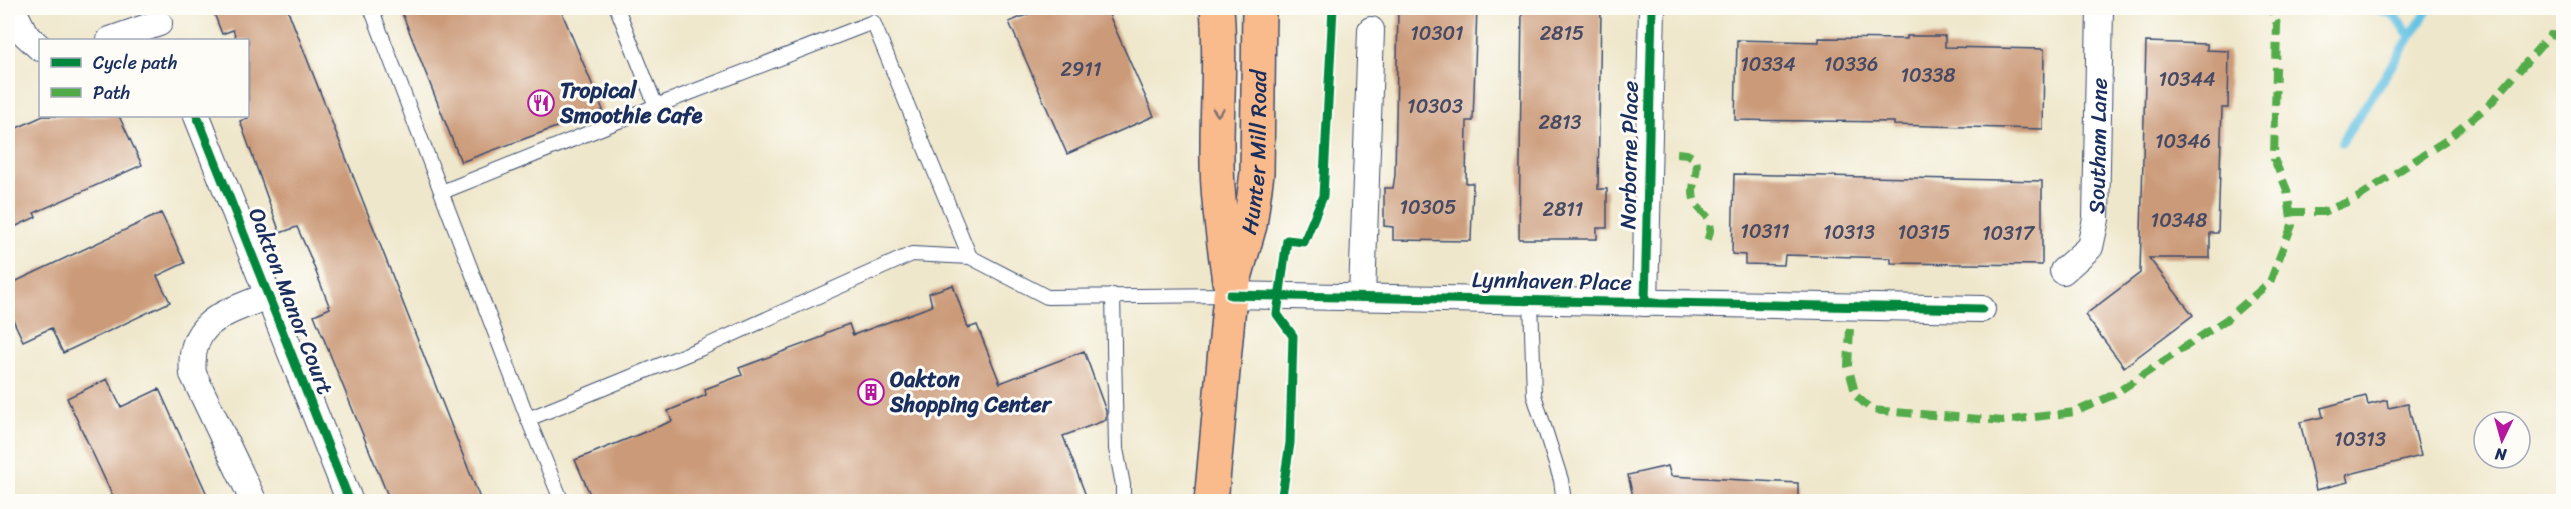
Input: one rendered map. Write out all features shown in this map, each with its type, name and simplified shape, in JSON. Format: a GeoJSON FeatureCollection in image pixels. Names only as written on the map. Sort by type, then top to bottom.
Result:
{"type":"FeatureCollection","features":[{"type":"Feature","properties":{"kind":"main road","name":"Hunter Mill Road"},"geometry":{"type":"LineString","coordinates":[[1217,8],[1221,54],[1217,148],[1220,214],[1230,295]]}},
{"type":"Feature","properties":{"kind":"main road","name":"Hunter Mill Road"},"geometry":{"type":"LineString","coordinates":[[1211,501],[1230,295],[1250,225],[1257,173],[1259,8]]}},
{"type":"Feature","properties":{"kind":"street"},"geometry":{"type":"LineString","coordinates":[[12,8],[25,34],[39,47]]}},
{"type":"Feature","properties":{"kind":"street","name":"Norborne Place"},"geometry":{"type":"LineString","coordinates":[[1645,303],[1652,8]]}},
{"type":"Feature","properties":{"kind":"street","name":"Southam Lane"},"geometry":{"type":"LineString","coordinates":[[2063,271],[2090,247],[2096,219],[2100,8]]}},
{"type":"Feature","properties":{"kind":"street"},"geometry":{"type":"LineString","coordinates":[[113,39],[160,24]]}},
{"type":"Feature","properties":{"kind":"street"},"geometry":{"type":"LineString","coordinates":[[1362,297],[1371,30]]}},
{"type":"Feature","properties":{"kind":"street","name":"Oakton Manor Court"},"geometry":{"type":"LineString","coordinates":[[196,117],[350,501]]}},
{"type":"Feature","properties":{"kind":"street","name":"Lynnhaven Place"},"geometry":{"type":"LineString","coordinates":[[1230,295],[1982,309]]}},
{"type":"Feature","properties":{"kind":"street"},"geometry":{"type":"LineString","coordinates":[[254,501],[193,374],[191,358],[194,344],[205,326],[217,317],[267,296]]}},
{"type":"Feature","properties":{"kind":"lane"},"geometry":{"type":"LineString","coordinates":[[371,8],[528,419],[562,501]]}},
{"type":"Feature","properties":{"kind":"lane"},"geometry":{"type":"LineString","coordinates":[[617,8],[656,106]]}},
{"type":"Feature","properties":{"kind":"lane"},"geometry":{"type":"LineString","coordinates":[[442,192],[873,22],[970,257]]}},
{"type":"Feature","properties":{"kind":"lane"},"geometry":{"type":"LineString","coordinates":[[528,419],[702,348],[912,254],[970,257],[1047,297],[1230,295]]}},
{"type":"Feature","properties":{"kind":"lane"},"geometry":{"type":"LineString","coordinates":[[1113,295],[1116,449],[1123,484],[1123,501]]}},
{"type":"Feature","properties":{"kind":"lane"},"geometry":{"type":"LineString","coordinates":[[1531,300],[1534,395],[1561,480],[1564,501]]}},
{"type":"Feature","properties":{"kind":"building"},"geometry":{"type":"Polygon","coordinates":[[[212,8],[287,8],[481,501],[390,501],[314,315],[330,308],[309,254],[297,227],[280,233],[240,121],[249,117],[249,39],[237,39],[233,30],[222,34],[212,8]]]}},
{"type":"Feature","properties":{"kind":"building"},"geometry":{"type":"Polygon","coordinates":[[[400,8],[560,8],[603,110],[461,162],[400,8]]]}},
{"type":"Feature","properties":{"kind":"building"},"geometry":{"type":"Polygon","coordinates":[[[1043,8],[1106,8],[1154,116],[1067,154],[1009,22],[1043,8]]]}},
{"type":"Feature","properties":{"kind":"building"},"geometry":{"type":"Polygon","coordinates":[[[1398,8],[1477,8],[1473,121],[1467,121],[1466,183],[1473,183],[1471,241],[1393,240],[1393,227],[1384,226],[1384,188],[1393,188],[1395,175],[1398,8]]]}},
{"type":"Feature","properties":{"kind":"building"},"geometry":{"type":"Polygon","coordinates":[[[1522,8],[1601,8],[1598,189],[1607,189],[1607,228],[1597,228],[1597,239],[1519,239],[1522,8]]]}},
{"type":"Feature","properties":{"kind":"building"},"geometry":{"type":"Polygon","coordinates":[[[1907,36],[1945,36],[1945,47],[2044,49],[2043,129],[1894,125],[1894,122],[1735,120],[1737,40],[1819,42],[1819,38],[1907,39],[1907,36]]]}},
{"type":"Feature","properties":{"kind":"building"},"geometry":{"type":"Polygon","coordinates":[[[2146,42],[2207,44],[2207,50],[2229,51],[2228,108],[2222,108],[2218,233],[2210,233],[2210,258],[2149,258],[2193,315],[2124,367],[2085,315],[2140,273],[2146,42]]]}},
{"type":"Feature","properties":{"kind":"building"},"geometry":{"type":"Polygon","coordinates":[[[41,117],[119,117],[142,165],[34,213],[36,217],[8,230],[8,132],[41,117]]]}},
{"type":"Feature","properties":{"kind":"building"},"geometry":{"type":"Polygon","coordinates":[[[1734,174],[2042,181],[2042,265],[1891,263],[1891,258],[1785,255],[1784,265],[1745,264],[1745,255],[1732,254],[1734,174]]]}},
{"type":"Feature","properties":{"kind":"building"},"geometry":{"type":"Polygon","coordinates":[[[161,213],[185,263],[157,276],[170,302],[63,353],[51,328],[23,341],[8,309],[8,285],[161,213]]]}},
{"type":"Feature","properties":{"kind":"building","name":"Oakton Shopping Center"},"geometry":{"type":"Polygon","coordinates":[[[953,285],[968,328],[977,325],[1000,383],[1084,351],[1106,411],[1106,420],[1063,436],[1088,501],[593,501],[575,460],[672,421],[668,411],[706,395],[705,389],[742,375],[739,368],[825,336],[825,333],[849,324],[853,335],[932,306],[929,293],[953,285]]]}},
{"type":"Feature","properties":{"kind":"building"},"geometry":{"type":"Polygon","coordinates":[[[107,379],[121,407],[159,389],[210,501],[115,501],[67,398],[107,379]]]}},
{"type":"Feature","properties":{"kind":"building"},"geometry":{"type":"Polygon","coordinates":[[[2366,396],[2368,405],[2387,400],[2388,408],[2408,404],[2421,456],[2346,475],[2348,482],[2316,490],[2300,422],[2323,417],[2321,408],[2366,396]]]}},
{"type":"Feature","properties":{"kind":"building"},"geometry":{"type":"Polygon","coordinates":[[[1668,466],[1671,476],[1798,483],[1798,501],[1634,501],[1628,475],[1668,466]]]}},
{"type":"Feature","properties":{"kind":"waterway"},"geometry":{"type":"LineString","coordinates":[[2374,8],[2394,15],[2410,36]]}},
{"type":"Feature","properties":{"kind":"waterway"},"geometry":{"type":"LineString","coordinates":[[2342,142],[2429,8]]}},
{"type":"Feature","properties":{"kind":"marked path"},"geometry":{"type":"LineString","coordinates":[[1850,329],[1848,366],[1856,396],[1872,410],[2003,421],[2075,412],[2113,395],[2227,319],[2270,282],[2292,225],[2287,190],[2274,159],[2277,24],[2270,8]]}},
{"type":"Feature","properties":{"kind":"marked path"},"geometry":{"type":"LineString","coordinates":[[2290,212],[2323,212],[2357,198],[2445,141],[2491,103],[2550,35],[2564,37]]}},
{"type":"Feature","properties":{"kind":"marked path"},"geometry":{"type":"LineString","coordinates":[[1677,153],[1687,154],[1696,159],[1694,201],[1709,219],[1710,225],[1705,246]]}},
{"type":"Feature","properties":{"kind":"cycle path"},"geometry":{"type":"LineString","coordinates":[[1281,502],[1290,443],[1293,336],[1277,314],[1287,240],[1304,242],[1323,196],[1333,8]]}},
{"type":"Feature","properties":{"kind":"cycle path"},"geometry":{"type":"LineString","coordinates":[[1645,303],[1652,8]]}},
{"type":"Feature","properties":{"kind":"cycle path"},"geometry":{"type":"LineString","coordinates":[[197,117],[350,502]]}},
{"type":"Feature","properties":{"kind":"cycle path"},"geometry":{"type":"LineString","coordinates":[[1230,295],[1982,309]]}},
{"type":"Feature","properties":{"kind":"place","name":"Tropical Smoothie Cafe"},"geometry":{"type":"Point","coordinates":[541,103]}},
{"type":"Feature","properties":{"kind":"place","name":"Oakton Shopping Center"},"geometry":{"type":"Point","coordinates":[871,392]}}]}
